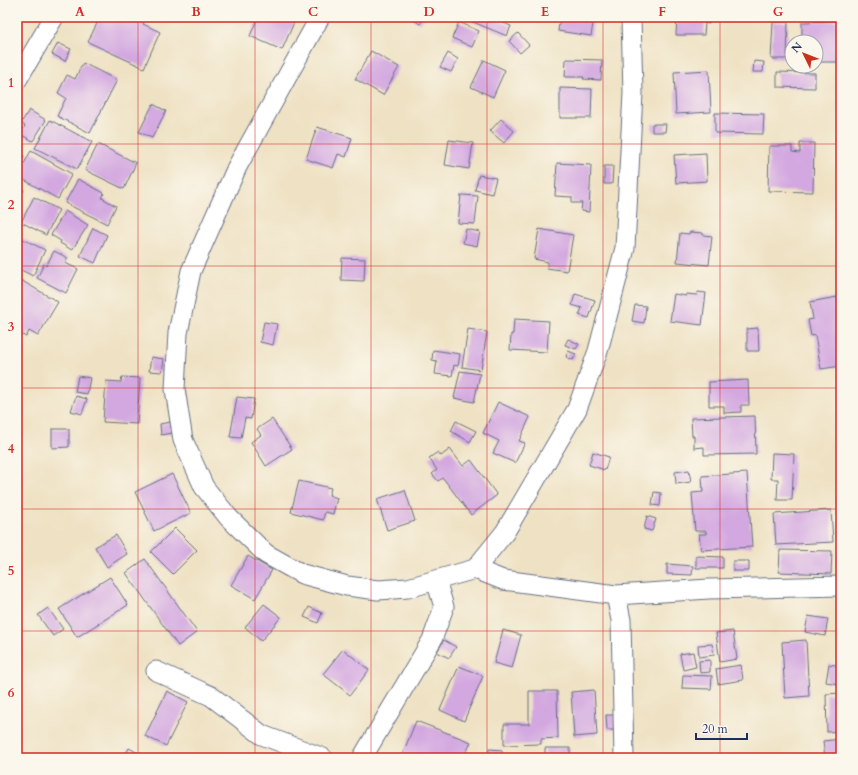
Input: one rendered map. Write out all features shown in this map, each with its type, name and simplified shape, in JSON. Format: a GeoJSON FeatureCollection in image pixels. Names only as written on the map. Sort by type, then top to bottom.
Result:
{"type":"FeatureCollection","features":[{"type":"Feature","properties":{"kind":"street"},"geometry":{"type":"LineString","coordinates":[[17,80],[54,17]]}},
{"type":"Feature","properties":{"kind":"street"},"geometry":{"type":"LineString","coordinates":[[320,17],[237,167],[191,271],[178,333],[175,389],[183,440],[204,487],[229,518],[266,554],[302,574],[347,586],[378,590],[408,588],[475,568],[505,532],[577,409],[598,351],[625,248],[633,93],[631,17]]}},
{"type":"Feature","properties":{"kind":"street"},"geometry":{"type":"LineString","coordinates":[[475,568],[503,580],[616,595],[709,589],[841,586]]}},
{"type":"Feature","properties":{"kind":"street"},"geometry":{"type":"LineString","coordinates":[[362,758],[432,640],[444,607],[436,580]]}},
{"type":"Feature","properties":{"kind":"street"},"geometry":{"type":"LineString","coordinates":[[616,595],[621,620],[624,758]]}},
{"type":"Feature","properties":{"kind":"street"},"geometry":{"type":"LineString","coordinates":[[156,671],[211,696],[262,734],[323,758]]}},
{"type":"Feature","properties":{"kind":"building"},"geometry":{"type":"Polygon","coordinates":[[[100,17],[146,17],[143,24],[160,32],[144,68],[88,42],[100,17]]]}},
{"type":"Feature","properties":{"kind":"building"},"geometry":{"type":"Polygon","coordinates":[[[258,17],[288,17],[295,20],[282,50],[250,36],[258,17]]]}},
{"type":"Feature","properties":{"kind":"building"},"geometry":{"type":"Polygon","coordinates":[[[409,17],[425,17],[420,24],[409,17]]]}},
{"type":"Feature","properties":{"kind":"building"},"geometry":{"type":"Polygon","coordinates":[[[461,17],[500,17],[499,21],[511,26],[507,36],[461,17]]]}},
{"type":"Feature","properties":{"kind":"building"},"geometry":{"type":"Polygon","coordinates":[[[560,17],[594,17],[591,36],[558,31],[560,17]]]}},
{"type":"Feature","properties":{"kind":"building"},"geometry":{"type":"Polygon","coordinates":[[[677,17],[709,17],[709,24],[705,23],[704,35],[676,35],[677,17]]]}},
{"type":"Feature","properties":{"kind":"building"},"geometry":{"type":"Polygon","coordinates":[[[837,21],[838,34],[841,34],[841,51],[838,51],[838,62],[824,62],[824,34],[802,34],[802,22],[837,21]]]}},
{"type":"Feature","properties":{"kind":"building"},"geometry":{"type":"Polygon","coordinates":[[[459,22],[479,31],[472,47],[452,38],[459,22]]]}},
{"type":"Feature","properties":{"kind":"building"},"geometry":{"type":"Polygon","coordinates":[[[773,22],[788,22],[788,34],[784,34],[784,59],[771,59],[773,22]]]}},
{"type":"Feature","properties":{"kind":"building"},"geometry":{"type":"Polygon","coordinates":[[[518,33],[529,45],[520,53],[509,41],[518,33]]]}},
{"type":"Feature","properties":{"kind":"building"},"geometry":{"type":"Polygon","coordinates":[[[58,43],[71,49],[65,61],[52,54],[58,43]]]}},
{"type":"Feature","properties":{"kind":"building"},"geometry":{"type":"Polygon","coordinates":[[[371,51],[399,67],[383,95],[355,79],[371,51]]]}},
{"type":"Feature","properties":{"kind":"building"},"geometry":{"type":"Polygon","coordinates":[[[448,53],[458,59],[451,72],[440,67],[448,53]]]}},
{"type":"Feature","properties":{"kind":"building"},"geometry":{"type":"Polygon","coordinates":[[[566,59],[602,60],[601,80],[583,79],[584,77],[565,77],[566,59]]]}},
{"type":"Feature","properties":{"kind":"building"},"geometry":{"type":"Polygon","coordinates":[[[484,60],[505,70],[493,97],[471,87],[484,60]]]}},
{"type":"Feature","properties":{"kind":"building"},"geometry":{"type":"Polygon","coordinates":[[[754,61],[764,62],[763,72],[753,72],[754,61]]]}},
{"type":"Feature","properties":{"kind":"building"},"geometry":{"type":"Polygon","coordinates":[[[83,63],[117,80],[90,133],[57,116],[66,98],[58,93],[67,75],[75,79],[83,63]]]}},
{"type":"Feature","properties":{"kind":"building"},"geometry":{"type":"Polygon","coordinates":[[[709,70],[711,112],[676,114],[674,72],[709,70]]]}},
{"type":"Feature","properties":{"kind":"building"},"geometry":{"type":"Polygon","coordinates":[[[777,72],[784,72],[784,74],[815,74],[815,88],[777,87],[777,72]]]}},
{"type":"Feature","properties":{"kind":"building"},"geometry":{"type":"Polygon","coordinates":[[[560,88],[592,89],[591,118],[560,118],[560,88]]]}},
{"type":"Feature","properties":{"kind":"building"},"geometry":{"type":"Polygon","coordinates":[[[153,104],[166,111],[152,138],[139,132],[153,104]]]}},
{"type":"Feature","properties":{"kind":"building"},"geometry":{"type":"Polygon","coordinates":[[[29,110],[46,120],[33,141],[20,134],[25,126],[21,123],[29,110]]]}},
{"type":"Feature","properties":{"kind":"building"},"geometry":{"type":"Polygon","coordinates":[[[715,113],[764,114],[763,134],[715,133],[715,113]]]}},
{"type":"Feature","properties":{"kind":"building"},"geometry":{"type":"Polygon","coordinates":[[[501,119],[514,131],[504,143],[490,131],[501,119]]]}},
{"type":"Feature","properties":{"kind":"building"},"geometry":{"type":"Polygon","coordinates":[[[50,120],[92,142],[77,169],[35,148],[50,120]]]}},
{"type":"Feature","properties":{"kind":"building"},"geometry":{"type":"Polygon","coordinates":[[[652,124],[666,124],[665,132],[652,132],[652,124]]]}},
{"type":"Feature","properties":{"kind":"building"},"geometry":{"type":"Polygon","coordinates":[[[317,127],[352,138],[346,157],[338,154],[333,168],[306,159],[317,127]]]}},
{"type":"Feature","properties":{"kind":"building"},"geometry":{"type":"Polygon","coordinates":[[[449,140],[473,143],[469,169],[445,165],[449,140]]]}},
{"type":"Feature","properties":{"kind":"building"},"geometry":{"type":"Polygon","coordinates":[[[800,143],[814,143],[813,192],[768,191],[769,146],[792,146],[792,152],[800,153],[800,143]]]}},
{"type":"Feature","properties":{"kind":"building"},"geometry":{"type":"Polygon","coordinates":[[[98,144],[136,163],[124,189],[85,170],[98,144]]]}},
{"type":"Feature","properties":{"kind":"building"},"geometry":{"type":"Polygon","coordinates":[[[31,151],[72,174],[58,199],[17,176],[31,151]]]}},
{"type":"Feature","properties":{"kind":"building"},"geometry":{"type":"Polygon","coordinates":[[[17,152],[24,156],[17,169],[17,152]]]}},
{"type":"Feature","properties":{"kind":"building"},"geometry":{"type":"Polygon","coordinates":[[[706,153],[707,181],[676,183],[674,155],[706,153]]]}},
{"type":"Feature","properties":{"kind":"building"},"geometry":{"type":"Polygon","coordinates":[[[557,163],[591,165],[589,212],[581,211],[582,203],[572,203],[572,197],[555,196],[557,163]]]}},
{"type":"Feature","properties":{"kind":"building"},"geometry":{"type":"Polygon","coordinates":[[[604,166],[613,166],[612,184],[604,184],[604,166]]]}},
{"type":"Feature","properties":{"kind":"building"},"geometry":{"type":"Polygon","coordinates":[[[479,175],[496,178],[492,194],[475,190],[479,175]]]}},
{"type":"Feature","properties":{"kind":"building"},"geometry":{"type":"Polygon","coordinates":[[[78,179],[104,193],[102,198],[116,206],[107,224],[65,203],[78,179]]]}},
{"type":"Feature","properties":{"kind":"building"},"geometry":{"type":"Polygon","coordinates":[[[17,186],[24,190],[17,201],[17,186]]]}},
{"type":"Feature","properties":{"kind":"building"},"geometry":{"type":"Polygon","coordinates":[[[461,195],[478,196],[475,224],[458,223],[461,195]]]}},
{"type":"Feature","properties":{"kind":"building"},"geometry":{"type":"Polygon","coordinates":[[[34,197],[59,210],[46,235],[21,222],[34,197]]]}},
{"type":"Feature","properties":{"kind":"building"},"geometry":{"type":"Polygon","coordinates":[[[65,211],[88,225],[72,250],[60,243],[61,241],[51,235],[65,211]]]}},
{"type":"Feature","properties":{"kind":"building"},"geometry":{"type":"Polygon","coordinates":[[[93,228],[107,235],[95,263],[80,256],[93,228]]]}},
{"type":"Feature","properties":{"kind":"building"},"geometry":{"type":"Polygon","coordinates":[[[466,229],[480,232],[477,246],[463,243],[466,229]]]}},
{"type":"Feature","properties":{"kind":"building"},"geometry":{"type":"Polygon","coordinates":[[[539,229],[573,235],[567,271],[547,268],[548,262],[534,259],[539,229]]]}},
{"type":"Feature","properties":{"kind":"building"},"geometry":{"type":"Polygon","coordinates":[[[690,232],[703,233],[703,235],[712,236],[709,265],[677,262],[680,233],[689,234],[690,232]]]}},
{"type":"Feature","properties":{"kind":"building"},"geometry":{"type":"Polygon","coordinates":[[[17,236],[45,250],[33,276],[17,268],[17,236]]]}},
{"type":"Feature","properties":{"kind":"building"},"geometry":{"type":"Polygon","coordinates":[[[54,251],[68,258],[65,263],[78,269],[66,293],[37,278],[44,264],[46,266],[54,251]]]}},
{"type":"Feature","properties":{"kind":"building"},"geometry":{"type":"Polygon","coordinates":[[[342,258],[365,259],[364,281],[341,280],[342,258]]]}},
{"type":"Feature","properties":{"kind":"building"},"geometry":{"type":"Polygon","coordinates":[[[19,279],[58,302],[38,336],[29,331],[26,337],[17,332],[17,282],[19,279]]]}},
{"type":"Feature","properties":{"kind":"building"},"geometry":{"type":"Polygon","coordinates":[[[698,292],[706,293],[702,325],[670,321],[674,294],[686,296],[686,294],[697,295],[698,292]]]}},
{"type":"Feature","properties":{"kind":"building"},"geometry":{"type":"Polygon","coordinates":[[[575,294],[595,300],[589,318],[579,315],[582,308],[572,305],[575,294]]]}},
{"type":"Feature","properties":{"kind":"building"},"geometry":{"type":"Polygon","coordinates":[[[837,297],[841,319],[841,366],[821,369],[815,335],[811,336],[808,320],[813,319],[810,302],[837,297]]]}},
{"type":"Feature","properties":{"kind":"building"},"geometry":{"type":"Polygon","coordinates":[[[635,305],[646,306],[644,323],[632,321],[635,305]]]}},
{"type":"Feature","properties":{"kind":"building"},"geometry":{"type":"Polygon","coordinates":[[[514,319],[549,321],[547,352],[510,350],[514,319]]]}},
{"type":"Feature","properties":{"kind":"building"},"geometry":{"type":"Polygon","coordinates":[[[264,322],[277,324],[273,345],[260,342],[264,322]]]}},
{"type":"Feature","properties":{"kind":"building"},"geometry":{"type":"Polygon","coordinates":[[[758,328],[759,351],[747,351],[747,329],[758,328]]]}},
{"type":"Feature","properties":{"kind":"building"},"geometry":{"type":"Polygon","coordinates":[[[468,329],[487,332],[481,370],[462,367],[468,329]]]}},
{"type":"Feature","properties":{"kind":"building"},"geometry":{"type":"Polygon","coordinates":[[[568,339],[579,344],[576,349],[565,345],[568,339]]]}},
{"type":"Feature","properties":{"kind":"building"},"geometry":{"type":"Polygon","coordinates":[[[433,350],[460,354],[458,366],[454,365],[452,376],[435,374],[437,361],[432,360],[433,350]]]}},
{"type":"Feature","properties":{"kind":"building"},"geometry":{"type":"Polygon","coordinates":[[[568,351],[576,354],[573,360],[566,357],[568,351]]]}},
{"type":"Feature","properties":{"kind":"building"},"geometry":{"type":"Polygon","coordinates":[[[151,357],[164,359],[162,372],[149,371],[151,357]]]}},
{"type":"Feature","properties":{"kind":"building"},"geometry":{"type":"Polygon","coordinates":[[[460,371],[480,374],[474,402],[454,398],[460,371]]]}},
{"type":"Feature","properties":{"kind":"building"},"geometry":{"type":"Polygon","coordinates":[[[78,376],[90,378],[87,394],[75,392],[78,376]]]}},
{"type":"Feature","properties":{"kind":"building"},"geometry":{"type":"Polygon","coordinates":[[[122,377],[140,378],[137,424],[103,422],[106,381],[121,382],[122,377]]]}},
{"type":"Feature","properties":{"kind":"building"},"geometry":{"type":"Polygon","coordinates":[[[748,380],[749,405],[741,405],[741,412],[724,413],[724,406],[709,406],[709,382],[748,380]]]}},
{"type":"Feature","properties":{"kind":"building"},"geometry":{"type":"Polygon","coordinates":[[[76,396],[87,399],[82,414],[71,411],[76,396]]]}},
{"type":"Feature","properties":{"kind":"building"},"geometry":{"type":"Polygon","coordinates":[[[237,397],[254,399],[251,419],[245,418],[241,438],[230,437],[237,397]]]}},
{"type":"Feature","properties":{"kind":"building"},"geometry":{"type":"Polygon","coordinates":[[[498,402],[530,417],[519,441],[525,443],[515,463],[493,453],[499,441],[483,433],[498,402]]]}},
{"type":"Feature","properties":{"kind":"building"},"geometry":{"type":"Polygon","coordinates":[[[755,416],[756,454],[704,455],[704,447],[694,448],[691,418],[755,416]]]}},
{"type":"Feature","properties":{"kind":"building"},"geometry":{"type":"Polygon","coordinates":[[[272,419],[292,449],[266,466],[251,442],[261,435],[257,429],[272,419]]]}},
{"type":"Feature","properties":{"kind":"building"},"geometry":{"type":"Polygon","coordinates":[[[456,421],[476,431],[470,442],[451,431],[456,421]]]}},
{"type":"Feature","properties":{"kind":"building"},"geometry":{"type":"Polygon","coordinates":[[[170,422],[172,433],[161,435],[160,424],[170,422]]]}},
{"type":"Feature","properties":{"kind":"building"},"geometry":{"type":"Polygon","coordinates":[[[52,429],[69,429],[69,447],[52,448],[52,429]]]}},
{"type":"Feature","properties":{"kind":"building"},"geometry":{"type":"Polygon","coordinates":[[[450,449],[463,466],[471,460],[497,495],[471,515],[443,478],[438,481],[432,474],[437,470],[429,458],[438,452],[441,456],[450,449]]]}},
{"type":"Feature","properties":{"kind":"building"},"geometry":{"type":"Polygon","coordinates":[[[593,452],[609,457],[605,470],[589,465],[593,452]]]}},
{"type":"Feature","properties":{"kind":"building"},"geometry":{"type":"Polygon","coordinates":[[[772,453],[794,454],[792,500],[777,500],[778,479],[771,479],[772,453]]]}},
{"type":"Feature","properties":{"kind":"building"},"geometry":{"type":"Polygon","coordinates":[[[689,470],[691,482],[676,484],[675,472],[689,470]]]}},
{"type":"Feature","properties":{"kind":"building"},"geometry":{"type":"Polygon","coordinates":[[[747,473],[752,547],[701,550],[699,534],[706,534],[706,531],[695,531],[692,493],[703,492],[702,476],[747,473]]]}},
{"type":"Feature","properties":{"kind":"building"},"geometry":{"type":"Polygon","coordinates":[[[172,474],[191,513],[154,531],[135,492],[172,474]]]}},
{"type":"Feature","properties":{"kind":"building"},"geometry":{"type":"Polygon","coordinates":[[[299,481],[331,488],[329,495],[337,498],[333,514],[325,512],[323,520],[291,512],[299,481]]]}},
{"type":"Feature","properties":{"kind":"building"},"geometry":{"type":"Polygon","coordinates":[[[405,490],[415,521],[387,530],[377,499],[405,490]]]}},
{"type":"Feature","properties":{"kind":"building"},"geometry":{"type":"Polygon","coordinates":[[[654,492],[661,493],[660,506],[652,505],[654,492]]]}},
{"type":"Feature","properties":{"kind":"building"},"geometry":{"type":"Polygon","coordinates":[[[831,510],[833,542],[776,545],[774,514],[831,510]]]}},
{"type":"Feature","properties":{"kind":"building"},"geometry":{"type":"Polygon","coordinates":[[[647,516],[656,519],[652,531],[644,529],[647,516]]]}},
{"type":"Feature","properties":{"kind":"building"},"geometry":{"type":"Polygon","coordinates":[[[175,528],[197,550],[173,574],[151,552],[175,528]]]}},
{"type":"Feature","properties":{"kind":"building"},"geometry":{"type":"Polygon","coordinates":[[[116,535],[127,554],[107,567],[95,547],[116,535]]]}},
{"type":"Feature","properties":{"kind":"building"},"geometry":{"type":"Polygon","coordinates":[[[780,550],[832,551],[831,574],[779,572],[780,550]]]}},
{"type":"Feature","properties":{"kind":"building"},"geometry":{"type":"Polygon","coordinates":[[[248,556],[272,570],[255,599],[231,585],[248,556]]]}},
{"type":"Feature","properties":{"kind":"building"},"geometry":{"type":"Polygon","coordinates":[[[696,556],[723,557],[723,568],[696,568],[696,556]]]}},
{"type":"Feature","properties":{"kind":"building"},"geometry":{"type":"Polygon","coordinates":[[[145,559],[197,632],[178,646],[126,573],[145,559]]]}},
{"type":"Feature","properties":{"kind":"building"},"geometry":{"type":"Polygon","coordinates":[[[733,561],[749,561],[749,571],[733,571],[733,561]]]}},
{"type":"Feature","properties":{"kind":"building"},"geometry":{"type":"Polygon","coordinates":[[[667,564],[693,566],[692,575],[667,574],[667,564]]]}},
{"type":"Feature","properties":{"kind":"building"},"geometry":{"type":"Polygon","coordinates":[[[110,577],[128,605],[77,637],[59,609],[110,577]]]}},
{"type":"Feature","properties":{"kind":"building"},"geometry":{"type":"Polygon","coordinates":[[[264,604],[281,617],[261,641],[245,627],[264,604]]]}},
{"type":"Feature","properties":{"kind":"building"},"geometry":{"type":"Polygon","coordinates":[[[309,607],[322,613],[318,623],[304,617],[309,607]]]}},
{"type":"Feature","properties":{"kind":"building"},"geometry":{"type":"Polygon","coordinates":[[[48,608],[63,629],[53,636],[38,615],[48,608]]]}},
{"type":"Feature","properties":{"kind":"building"},"geometry":{"type":"Polygon","coordinates":[[[808,616],[828,619],[825,636],[805,632],[808,616]]]}},
{"type":"Feature","properties":{"kind":"building"},"geometry":{"type":"Polygon","coordinates":[[[503,630],[521,635],[512,668],[494,663],[503,630]]]}},
{"type":"Feature","properties":{"kind":"building"},"geometry":{"type":"Polygon","coordinates":[[[733,631],[737,659],[720,662],[716,633],[733,631]]]}},
{"type":"Feature","properties":{"kind":"building"},"geometry":{"type":"Polygon","coordinates":[[[444,640],[456,647],[449,658],[437,652],[444,640]]]}},
{"type":"Feature","properties":{"kind":"building"},"geometry":{"type":"Polygon","coordinates":[[[806,640],[809,696],[785,698],[782,642],[806,640]]]}},
{"type":"Feature","properties":{"kind":"building"},"geometry":{"type":"Polygon","coordinates":[[[712,644],[714,655],[699,657],[698,645],[712,644]]]}},
{"type":"Feature","properties":{"kind":"building"},"geometry":{"type":"Polygon","coordinates":[[[343,649],[369,670],[350,695],[323,674],[343,649]]]}},
{"type":"Feature","properties":{"kind":"building"},"geometry":{"type":"Polygon","coordinates":[[[693,652],[696,667],[683,670],[680,654],[693,652]]]}},
{"type":"Feature","properties":{"kind":"building"},"geometry":{"type":"Polygon","coordinates":[[[710,660],[710,672],[700,673],[699,661],[710,660]]]}},
{"type":"Feature","properties":{"kind":"building"},"geometry":{"type":"Polygon","coordinates":[[[829,664],[841,666],[839,684],[826,682],[829,664]]]}},
{"type":"Feature","properties":{"kind":"building"},"geometry":{"type":"Polygon","coordinates":[[[741,665],[743,680],[718,684],[716,669],[741,665]]]}},
{"type":"Feature","properties":{"kind":"building"},"geometry":{"type":"Polygon","coordinates":[[[459,666],[483,676],[464,721],[440,710],[459,666]]]}},
{"type":"Feature","properties":{"kind":"building"},"geometry":{"type":"Polygon","coordinates":[[[683,675],[712,676],[711,689],[682,688],[683,675]]]}},
{"type":"Feature","properties":{"kind":"building"},"geometry":{"type":"Polygon","coordinates":[[[594,690],[597,735],[574,737],[571,692],[594,690]]]}},
{"type":"Feature","properties":{"kind":"building"},"geometry":{"type":"Polygon","coordinates":[[[167,691],[188,702],[166,746],[145,736],[167,691]]]}},
{"type":"Feature","properties":{"kind":"building"},"geometry":{"type":"Polygon","coordinates":[[[529,691],[557,691],[558,738],[541,739],[541,744],[504,745],[504,724],[529,724],[529,691]]]}},
{"type":"Feature","properties":{"kind":"building"},"geometry":{"type":"Polygon","coordinates":[[[841,693],[841,731],[827,732],[826,694],[841,693]]]}},
{"type":"Feature","properties":{"kind":"building"},"geometry":{"type":"Polygon","coordinates":[[[606,715],[615,715],[616,730],[607,730],[606,715]]]}},
{"type":"Feature","properties":{"kind":"building"},"geometry":{"type":"Polygon","coordinates":[[[416,721],[471,742],[464,758],[401,758],[416,721]]]}},
{"type":"Feature","properties":{"kind":"building"},"geometry":{"type":"Polygon","coordinates":[[[841,739],[841,758],[825,758],[823,741],[841,739]]]}},
{"type":"Feature","properties":{"kind":"building"},"geometry":{"type":"Polygon","coordinates":[[[129,748],[147,758],[124,758],[129,748]]]}},
{"type":"Feature","properties":{"kind":"building"},"geometry":{"type":"Polygon","coordinates":[[[545,748],[570,748],[570,758],[545,758],[545,748]]]}},
{"type":"Feature","properties":{"kind":"building"},"geometry":{"type":"Polygon","coordinates":[[[489,749],[502,750],[502,758],[489,758],[489,749]]]}}]}
